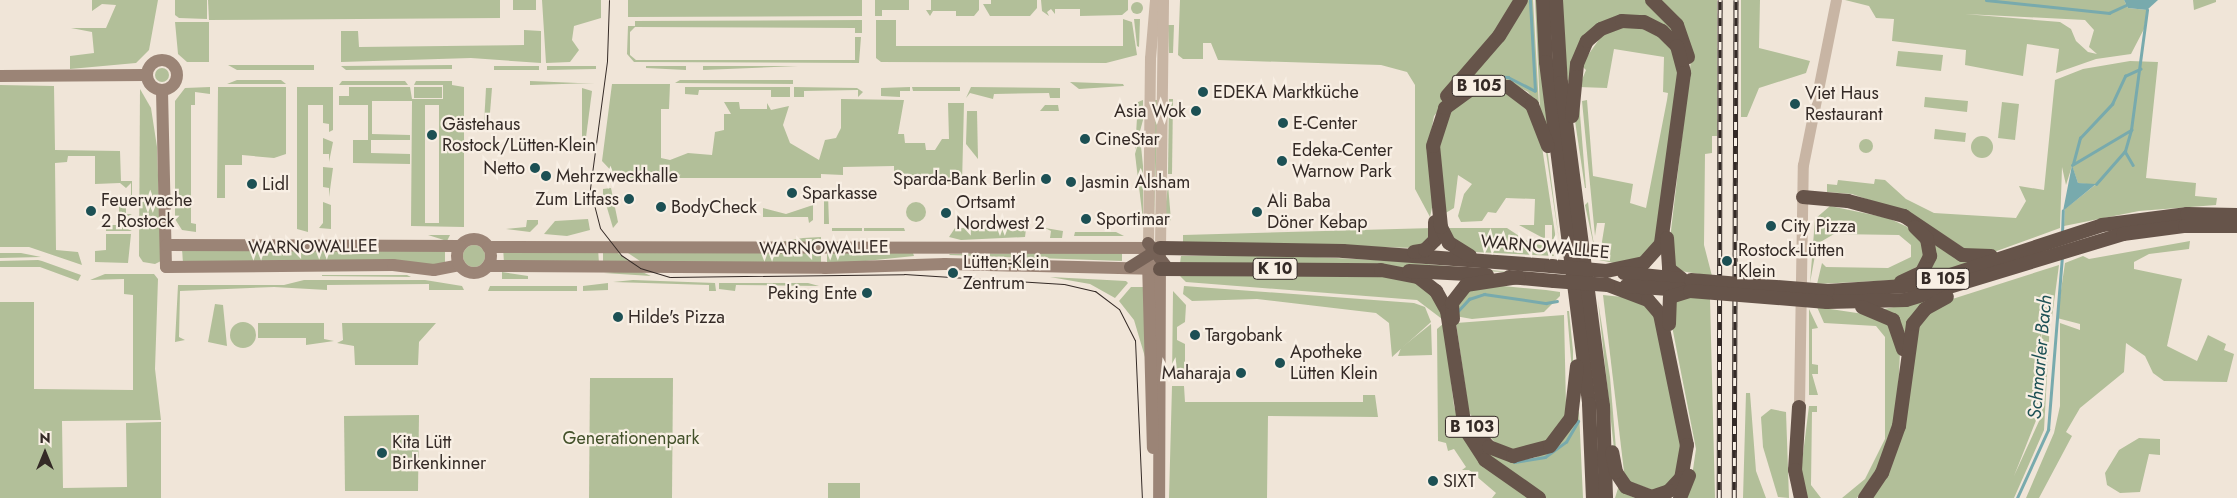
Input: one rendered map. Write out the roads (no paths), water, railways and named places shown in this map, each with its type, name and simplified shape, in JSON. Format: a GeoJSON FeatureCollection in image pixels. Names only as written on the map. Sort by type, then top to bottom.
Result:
{"type":"FeatureCollection","features":[{"type":"Feature","properties":{"kind":"highway"},"geometry":{"type":"LineString","coordinates":[[1393,254],[1430,247],[1438,221],[1428,148],[1434,116],[1499,36],[1521,0]]}},
{"type":"Feature","properties":{"kind":"highway","name":"B 103"},"geometry":{"type":"LineString","coordinates":[[1543,0],[1561,188],[1582,343],[1593,498]]}},
{"type":"Feature","properties":{"kind":"highway"},"geometry":{"type":"LineString","coordinates":[[1556,0],[1569,141],[1603,406],[1606,498]]}},
{"type":"Feature","properties":{"kind":"highway"},"geometry":{"type":"LineString","coordinates":[[1652,0],[1677,25],[1688,61],[1666,249],[1669,269],[1688,283],[1666,305],[1692,444],[1690,469],[1680,498]]}},
{"type":"Feature","properties":{"kind":"highway"},"geometry":{"type":"LineString","coordinates":[[1569,141],[1575,72],[1587,41],[1601,29],[1622,21],[1644,22],[1667,35],[1680,52],[1684,73],[1663,238],[1644,263],[1607,276]]}},
{"type":"Feature","properties":{"kind":"highway","name":"B 105"},"geometry":{"type":"LineString","coordinates":[[1484,260],[1456,250],[1438,221],[1433,156],[1437,126],[1456,96],[1481,85],[1514,90],[1532,105],[1547,138],[1554,179],[1561,188]]}},
{"type":"Feature","properties":{"kind":"highway"},"geometry":{"type":"LineString","coordinates":[[1802,198],[1848,201],[1920,223],[1968,257],[2027,248]]}},
{"type":"Feature","properties":{"kind":"highway"},"geometry":{"type":"LineString","coordinates":[[1854,292],[1864,286],[1910,280],[1928,262],[1929,247],[1923,233],[1893,214]]}},
{"type":"Feature","properties":{"kind":"highway","name":"B 105"},"geometry":{"type":"LineString","coordinates":[[1831,299],[1854,292],[1938,281],[2068,235],[2164,216],[2237,215]]}},
{"type":"Feature","properties":{"kind":"highway","name":"B 105"},"geometry":{"type":"LineString","coordinates":[[1831,299],[1906,300],[1968,284],[2068,250],[2143,231],[2237,226]]}},
{"type":"Feature","properties":{"kind":"highway","name":"WARNOWALLEE"},"geometry":{"type":"LineString","coordinates":[[1154,255],[1258,249],[1393,254],[1551,266],[1607,276],[1831,299]]}},
{"type":"Feature","properties":{"kind":"highway","name":"K 10"},"geometry":{"type":"LineString","coordinates":[[1154,255],[1381,270]]}},
{"type":"Feature","properties":{"kind":"highway","name":"WARNOWALLEE"},"geometry":{"type":"LineString","coordinates":[[1381,270],[1554,280],[1607,276]]}},
{"type":"Feature","properties":{"kind":"highway"},"geometry":{"type":"LineString","coordinates":[[1381,270],[1418,277],[1442,300],[1465,430],[1485,460],[1539,498]]}},
{"type":"Feature","properties":{"kind":"highway"},"geometry":{"type":"LineString","coordinates":[[1603,406],[1610,419],[1613,462],[1626,487],[1652,497],[1676,485],[1685,469],[1687,445],[1665,327],[1648,300],[1607,276]]}},
{"type":"Feature","properties":{"kind":"highway","name":"B 103"},"geometry":{"type":"LineString","coordinates":[[1518,277],[1466,285],[1452,303],[1464,403],[1479,438],[1513,456],[1539,452],[1559,438],[1574,408],[1582,343]]}},
{"type":"Feature","properties":{"kind":"highway"},"geometry":{"type":"LineString","coordinates":[[1864,498],[1882,473],[1898,431],[1909,336],[1919,314],[1968,284]]}},
{"type":"Feature","properties":{"kind":"highway"},"geometry":{"type":"LineString","coordinates":[[1831,299],[1877,312],[1893,320],[1902,336],[1905,365]]}},
{"type":"Feature","properties":{"kind":"highway"},"geometry":{"type":"LineString","coordinates":[[1799,407],[1795,470],[1801,498]]}},
{"type":"Feature","properties":{"kind":"main road"},"geometry":{"type":"LineString","coordinates":[[159,60],[173,65],[176,80],[162,91],[149,85],[146,75],[150,65],[159,60]]}},
{"type":"Feature","properties":{"kind":"main road"},"geometry":{"type":"LineString","coordinates":[[0,76],[146,75]]}},
{"type":"Feature","properties":{"kind":"main road","name":"K 10"},"geometry":{"type":"LineString","coordinates":[[162,91],[166,244]]}},
{"type":"Feature","properties":{"kind":"main road","name":"WARNOWALLEE"},"geometry":{"type":"LineString","coordinates":[[472,239],[488,247],[1154,255],[1130,267],[488,266],[475,273],[460,265],[434,270],[393,265],[166,267],[166,244],[460,246],[472,239]]}},
{"type":"Feature","properties":{"kind":"main road"},"geometry":{"type":"LineString","coordinates":[[460,246],[460,265]]}},
{"type":"Feature","properties":{"kind":"main road"},"geometry":{"type":"LineString","coordinates":[[488,247],[488,266]]}},
{"type":"Feature","properties":{"kind":"main road"},"geometry":{"type":"LineString","coordinates":[[1154,255],[1159,498]]}},
{"type":"Feature","properties":{"kind":"street"},"geometry":{"type":"LineString","coordinates":[[1154,255],[1155,0]]}},
{"type":"Feature","properties":{"kind":"street"},"geometry":{"type":"LineString","coordinates":[[1154,255],[1164,0]]}},
{"type":"Feature","properties":{"kind":"street"},"geometry":{"type":"LineString","coordinates":[[1799,407],[1802,198],[1806,140],[1836,0]]}},
{"type":"Feature","properties":{"kind":"water"},"geometry":{"type":"Polygon","coordinates":[[[2124,0],[2158,0],[2147,10],[2128,8],[2124,0]]]}},
{"type":"Feature","properties":{"kind":"water"},"geometry":{"type":"Polygon","coordinates":[[[2072,165],[2078,183],[2096,184],[2063,211],[2072,165]]]}},
{"type":"Feature","properties":{"kind":"waterway"},"geometry":{"type":"LineString","coordinates":[[1986,0],[2109,13],[2126,5]]}},
{"type":"Feature","properties":{"kind":"waterway"},"geometry":{"type":"LineString","coordinates":[[1482,76],[1508,77],[1535,91],[1530,1]]}},
{"type":"Feature","properties":{"kind":"waterway","name":"Schmarler Bach"},"geometry":{"type":"LineString","coordinates":[[2072,165],[2131,130],[2147,10]]}},
{"type":"Feature","properties":{"kind":"waterway"},"geometry":{"type":"LineString","coordinates":[[2073,164],[2080,138],[2112,104],[2125,76],[2140,69]]}},
{"type":"Feature","properties":{"kind":"waterway","name":"Schmarler Bach"},"geometry":{"type":"LineString","coordinates":[[2096,184],[2125,151],[2131,130]]}},
{"type":"Feature","properties":{"kind":"waterway","name":"Schmarler Bach"},"geometry":{"type":"LineString","coordinates":[[2125,151],[2133,165]]}},
{"type":"Feature","properties":{"kind":"waterway","name":"Schmarler Bach"},"geometry":{"type":"LineString","coordinates":[[2062,234],[2063,211]]}},
{"type":"Feature","properties":{"kind":"waterway","name":"Schmarler Bach"},"geometry":{"type":"LineString","coordinates":[[2017,498],[2048,430],[2062,257]]}},
{"type":"Feature","properties":{"kind":"waterway"},"geometry":{"type":"LineString","coordinates":[[1457,312],[1469,299],[1484,294],[1546,303],[1557,301]]}},
{"type":"Feature","properties":{"kind":"waterway"},"geometry":{"type":"LineString","coordinates":[[1514,462],[1545,457],[1566,442],[1578,421]]}},
{"type":"Feature","properties":{"kind":"tram line"},"geometry":{"type":"LineString","coordinates":[[609,0],[607,61],[590,189],[600,228],[621,255],[640,268],[670,277],[904,274],[1064,284],[1095,291],[1119,309],[1135,340],[1142,498]]}},
{"type":"Feature","properties":{"kind":"railway"},"geometry":{"type":"LineString","coordinates":[[1719,498],[1720,0]]}},
{"type":"Feature","properties":{"kind":"railway"},"geometry":{"type":"LineString","coordinates":[[1734,498],[1736,0]]}},
{"type":"Feature","properties":{"kind":"place","name":"EDEKA Marktküche"},"geometry":{"type":"Point","coordinates":[1203,92]}},
{"type":"Feature","properties":{"kind":"place","name":"Viet Haus Restaurant"},"geometry":{"type":"Point","coordinates":[1795,104]}},
{"type":"Feature","properties":{"kind":"place","name":"Asia Wok"},"geometry":{"type":"Point","coordinates":[1196,111]}},
{"type":"Feature","properties":{"kind":"place","name":"E-Center"},"geometry":{"type":"Point","coordinates":[1283,123]}},
{"type":"Feature","properties":{"kind":"place","name":"Gästehaus Rostock/Lütten-Klein"},"geometry":{"type":"Point","coordinates":[432,135]}},
{"type":"Feature","properties":{"kind":"place","name":"CineStar"},"geometry":{"type":"Point","coordinates":[1085,139]}},
{"type":"Feature","properties":{"kind":"place","name":"Edeka-Center Warnow Park"},"geometry":{"type":"Point","coordinates":[1282,161]}},
{"type":"Feature","properties":{"kind":"place","name":"Netto"},"geometry":{"type":"Point","coordinates":[535,168]}},
{"type":"Feature","properties":{"kind":"place","name":"Mehrzweckhalle"},"geometry":{"type":"Point","coordinates":[546,176]}},
{"type":"Feature","properties":{"kind":"place","name":"Sparda-Bank Berlin"},"geometry":{"type":"Point","coordinates":[1046,179]}},
{"type":"Feature","properties":{"kind":"place","name":"Jasmin Alsham"},"geometry":{"type":"Point","coordinates":[1071,182]}},
{"type":"Feature","properties":{"kind":"place","name":"Lidl"},"geometry":{"type":"Point","coordinates":[252,184]}},
{"type":"Feature","properties":{"kind":"place","name":"Sparkasse"},"geometry":{"type":"Point","coordinates":[792,193]}},
{"type":"Feature","properties":{"kind":"place","name":"Zum Litfass"},"geometry":{"type":"Point","coordinates":[629,199]}},
{"type":"Feature","properties":{"kind":"place","name":"BodyCheck"},"geometry":{"type":"Point","coordinates":[661,207]}},
{"type":"Feature","properties":{"kind":"place","name":"Feuerwache 2 Rostock"},"geometry":{"type":"Point","coordinates":[91,211]}},
{"type":"Feature","properties":{"kind":"place","name":"Ali Baba Döner Kebap"},"geometry":{"type":"Point","coordinates":[1257,212]}},
{"type":"Feature","properties":{"kind":"place","name":"Ortsamt Nordwest 2"},"geometry":{"type":"Point","coordinates":[946,213]}},
{"type":"Feature","properties":{"kind":"place","name":"Sportimar"},"geometry":{"type":"Point","coordinates":[1086,219]}},
{"type":"Feature","properties":{"kind":"place","name":"City Pizza"},"geometry":{"type":"Point","coordinates":[1771,226]}},
{"type":"Feature","properties":{"kind":"place","name":"Rostock-Lütten Klein"},"geometry":{"type":"Point","coordinates":[1727,261]}},
{"type":"Feature","properties":{"kind":"place","name":"Lütten-Klein Zentrum"},"geometry":{"type":"Point","coordinates":[953,273]}},
{"type":"Feature","properties":{"kind":"place","name":"Peking Ente"},"geometry":{"type":"Point","coordinates":[867,293]}},
{"type":"Feature","properties":{"kind":"place","name":"Hilde's Pizza"},"geometry":{"type":"Point","coordinates":[618,317]}},
{"type":"Feature","properties":{"kind":"place","name":"Targobank"},"geometry":{"type":"Point","coordinates":[1195,335]}},
{"type":"Feature","properties":{"kind":"place","name":"Apotheke Lütten Klein"},"geometry":{"type":"Point","coordinates":[1280,363]}},
{"type":"Feature","properties":{"kind":"place","name":"Maharaja"},"geometry":{"type":"Point","coordinates":[1241,373]}},
{"type":"Feature","properties":{"kind":"place","name":"Kita Lütt Birkenkinner"},"geometry":{"type":"Point","coordinates":[382,453]}},
{"type":"Feature","properties":{"kind":"place","name":"SIXT"},"geometry":{"type":"Point","coordinates":[1433,481]}},
{"type":"Feature","properties":{"kind":"park label","name":"Generationenpark"},"geometry":{"type":"Point","coordinates":[631,438]}}]}
